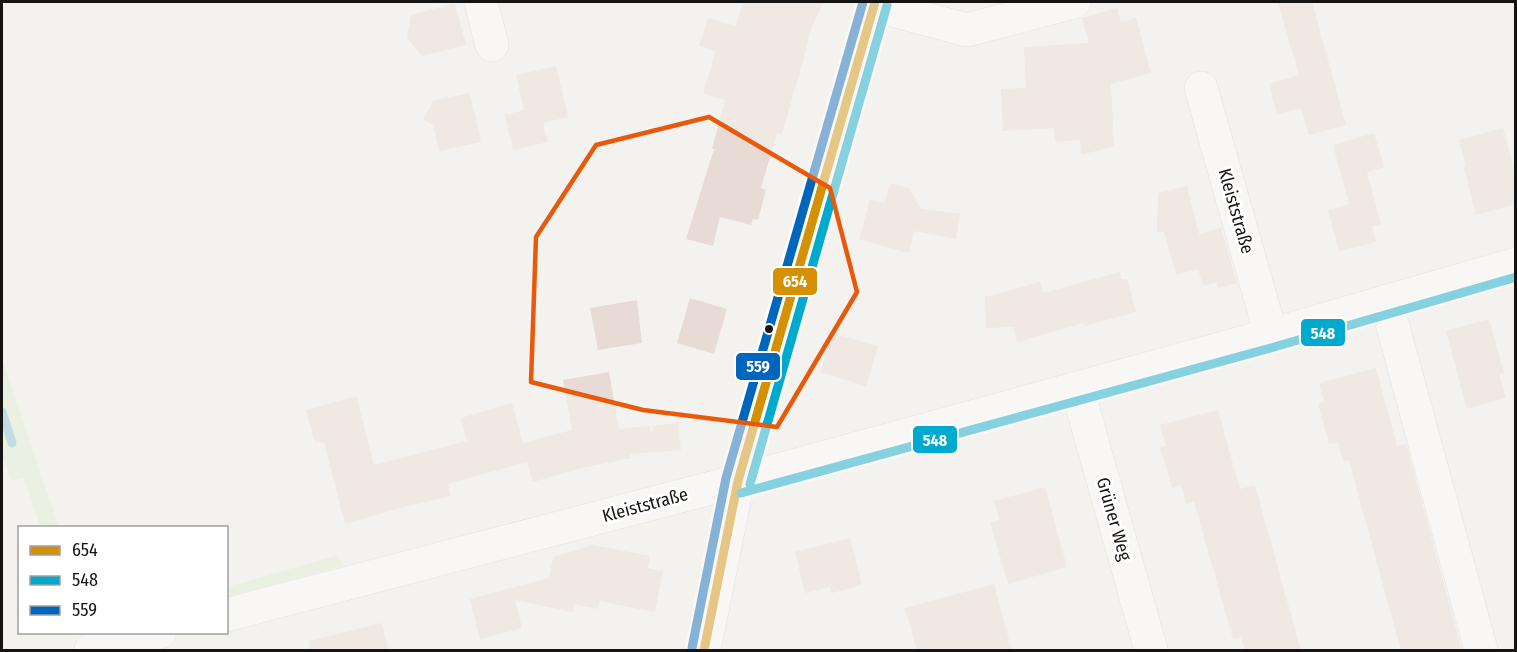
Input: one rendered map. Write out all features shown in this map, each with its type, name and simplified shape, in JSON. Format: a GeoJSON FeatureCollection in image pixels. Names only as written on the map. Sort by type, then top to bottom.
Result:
{"type":"FeatureCollection","features":[{"type":"Feature","properties":{"kind":"street"},"geometry":{"type":"LineString","coordinates":[[482,2],[492,45]]}},
{"type":"Feature","properties":{"kind":"street"},"geometry":{"type":"LineString","coordinates":[[704,651],[738,481],[875,3],[967,30],[1074,2]]}},
{"type":"Feature","properties":{"kind":"street","name":"Kleiststraße"},"geometry":{"type":"LineString","coordinates":[[1201,88],[1271,335]]}},
{"type":"Feature","properties":{"kind":"street","name":"Kleiststraße"},"geometry":{"type":"LineString","coordinates":[[228,614],[738,481],[1271,335],[1515,264]]}},
{"type":"Feature","properties":{"kind":"street"},"geometry":{"type":"LineString","coordinates":[[1386,301],[1481,651]]}},
{"type":"Feature","properties":{"kind":"street","name":"Grüner Weg"},"geometry":{"type":"LineString","coordinates":[[1077,388],[1150,651]]}},
{"type":"Feature","properties":{"kind":"street"},"geometry":{"type":"LineString","coordinates":[[91,651],[144,641]]}},
{"type":"Feature","properties":{"kind":"highlighted area"},"geometry":{"type":"Polygon","coordinates":[[[709,117],[830,188],[857,292],[777,427],[643,410],[531,382],[536,237],[596,145],[709,117]]]}},
{"type":"Feature","properties":{"kind":"green space"},"geometry":{"type":"Polygon","coordinates":[[[2,358],[59,526],[40,526],[24,478],[11,481],[2,454],[2,358]]]}},
{"type":"Feature","properties":{"kind":"green space"},"geometry":{"type":"Polygon","coordinates":[[[338,555],[342,566],[228,597],[228,587],[338,555]]]}},
{"type":"Feature","properties":{"kind":"building"},"geometry":{"type":"Polygon","coordinates":[[[743,2],[823,2],[811,29],[782,134],[777,133],[761,188],[766,190],[758,220],[753,219],[751,225],[720,217],[713,246],[686,239],[714,149],[712,149],[725,100],[703,94],[716,51],[699,46],[708,18],[736,26],[743,2]]]}},
{"type":"Feature","properties":{"kind":"building"},"geometry":{"type":"Polygon","coordinates":[[[1278,2],[1312,2],[1346,125],[1309,135],[1301,108],[1277,114],[1269,84],[1299,75],[1278,2]]]}},
{"type":"Feature","properties":{"kind":"building"},"geometry":{"type":"Polygon","coordinates":[[[455,3],[466,45],[422,56],[407,38],[411,15],[455,3]]]}},
{"type":"Feature","properties":{"kind":"building"},"geometry":{"type":"Polygon","coordinates":[[[1117,8],[1121,22],[1136,18],[1151,73],[1111,84],[1114,146],[1081,155],[1080,140],[1055,142],[1054,128],[1003,131],[1001,89],[1026,88],[1024,47],[1089,43],[1082,18],[1117,8]]]}},
{"type":"Feature","properties":{"kind":"building"},"geometry":{"type":"Polygon","coordinates":[[[556,66],[568,117],[543,123],[548,142],[513,150],[505,115],[524,110],[516,75],[556,66]]]}},
{"type":"Feature","properties":{"kind":"building"},"geometry":{"type":"Polygon","coordinates":[[[470,93],[481,142],[439,151],[433,125],[423,119],[432,104],[431,101],[470,93]]]}},
{"type":"Feature","properties":{"kind":"building"},"geometry":{"type":"Polygon","coordinates":[[[1503,128],[1515,173],[1515,204],[1476,215],[1459,140],[1503,128]]]}},
{"type":"Feature","properties":{"kind":"building"},"geometry":{"type":"Polygon","coordinates":[[[1374,133],[1384,167],[1367,172],[1381,224],[1372,226],[1376,242],[1339,251],[1328,210],[1349,204],[1333,145],[1374,133]]]}},
{"type":"Feature","properties":{"kind":"building"},"geometry":{"type":"Polygon","coordinates":[[[890,183],[910,189],[921,209],[960,214],[956,239],[915,231],[908,253],[859,239],[870,200],[884,203],[890,183]]]}},
{"type":"Feature","properties":{"kind":"building"},"geometry":{"type":"Polygon","coordinates":[[[1187,186],[1199,234],[1221,228],[1237,283],[1218,288],[1217,282],[1203,286],[1198,269],[1176,275],[1164,231],[1157,233],[1158,193],[1187,186]]]}},
{"type":"Feature","properties":{"kind":"building"},"geometry":{"type":"Polygon","coordinates":[[[1120,272],[1121,279],[1127,279],[1136,312],[1085,326],[1084,323],[1017,342],[1013,327],[986,328],[985,297],[1040,282],[1044,293],[1120,272]]]}},
{"type":"Feature","properties":{"kind":"building"},"geometry":{"type":"Polygon","coordinates":[[[690,298],[727,309],[714,354],[677,343],[690,298]]]}},
{"type":"Feature","properties":{"kind":"building"},"geometry":{"type":"Polygon","coordinates":[[[637,300],[642,343],[598,350],[590,308],[637,300]]]}},
{"type":"Feature","properties":{"kind":"building"},"geometry":{"type":"Polygon","coordinates":[[[1489,319],[1504,373],[1499,374],[1506,398],[1467,409],[1446,331],[1489,319]]]}},
{"type":"Feature","properties":{"kind":"building"},"geometry":{"type":"Polygon","coordinates":[[[832,333],[878,346],[866,386],[820,372],[832,333]]]}},
{"type":"Feature","properties":{"kind":"building"},"geometry":{"type":"Polygon","coordinates":[[[1376,368],[1397,446],[1406,444],[1462,651],[1401,651],[1349,460],[1343,461],[1338,442],[1329,444],[1318,404],[1324,402],[1319,383],[1376,368]]]}},
{"type":"Feature","properties":{"kind":"building"},"geometry":{"type":"Polygon","coordinates":[[[609,372],[619,429],[650,426],[651,435],[654,426],[678,423],[681,450],[630,454],[631,458],[582,468],[533,482],[527,462],[448,484],[451,496],[387,511],[345,524],[324,443],[315,442],[306,410],[356,396],[374,465],[467,441],[461,418],[512,403],[523,443],[572,430],[563,380],[609,372]]]}},
{"type":"Feature","properties":{"kind":"building"},"geometry":{"type":"Polygon","coordinates":[[[1218,410],[1240,489],[1255,485],[1301,651],[1245,651],[1241,637],[1233,639],[1194,502],[1186,504],[1181,485],[1172,488],[1160,447],[1166,446],[1160,425],[1218,410]]]}},
{"type":"Feature","properties":{"kind":"building"},"geometry":{"type":"Polygon","coordinates":[[[1045,487],[1067,567],[1008,584],[990,522],[999,520],[994,501],[1045,487]]]}},
{"type":"Feature","properties":{"kind":"building"},"geometry":{"type":"Polygon","coordinates":[[[850,538],[862,585],[832,593],[830,587],[805,593],[795,552],[850,538]]]}},
{"type":"Feature","properties":{"kind":"building"},"geometry":{"type":"Polygon","coordinates":[[[593,545],[650,556],[648,568],[663,571],[655,612],[599,601],[598,609],[574,604],[572,612],[515,600],[522,628],[480,639],[470,599],[549,578],[553,557],[593,545]]]}},
{"type":"Feature","properties":{"kind":"building"},"geometry":{"type":"Polygon","coordinates":[[[994,584],[1012,651],[917,651],[905,608],[994,584]]]}},
{"type":"Feature","properties":{"kind":"building"},"geometry":{"type":"Polygon","coordinates":[[[382,623],[388,651],[310,651],[309,641],[382,623]]]}},
{"type":"Feature","properties":{"kind":"waterway"},"geometry":{"type":"LineString","coordinates":[[2,412],[12,443]]}},
{"type":"Feature","properties":{"kind":"transit line","name":"559"},"geometry":{"type":"LineString","coordinates":[[692,648],[726,478],[863,2]]}},
{"type":"Feature","properties":{"kind":"transit line","name":"654"},"geometry":{"type":"LineString","coordinates":[[704,650],[738,481],[875,2]]}},
{"type":"Feature","properties":{"kind":"transit line","name":"548"},"geometry":{"type":"LineString","coordinates":[[750,484],[887,5]]}},
{"type":"Feature","properties":{"kind":"transit line","name":"548"},"geometry":{"type":"LineString","coordinates":[[741,493],[1274,347],[1516,277]]}}]}
